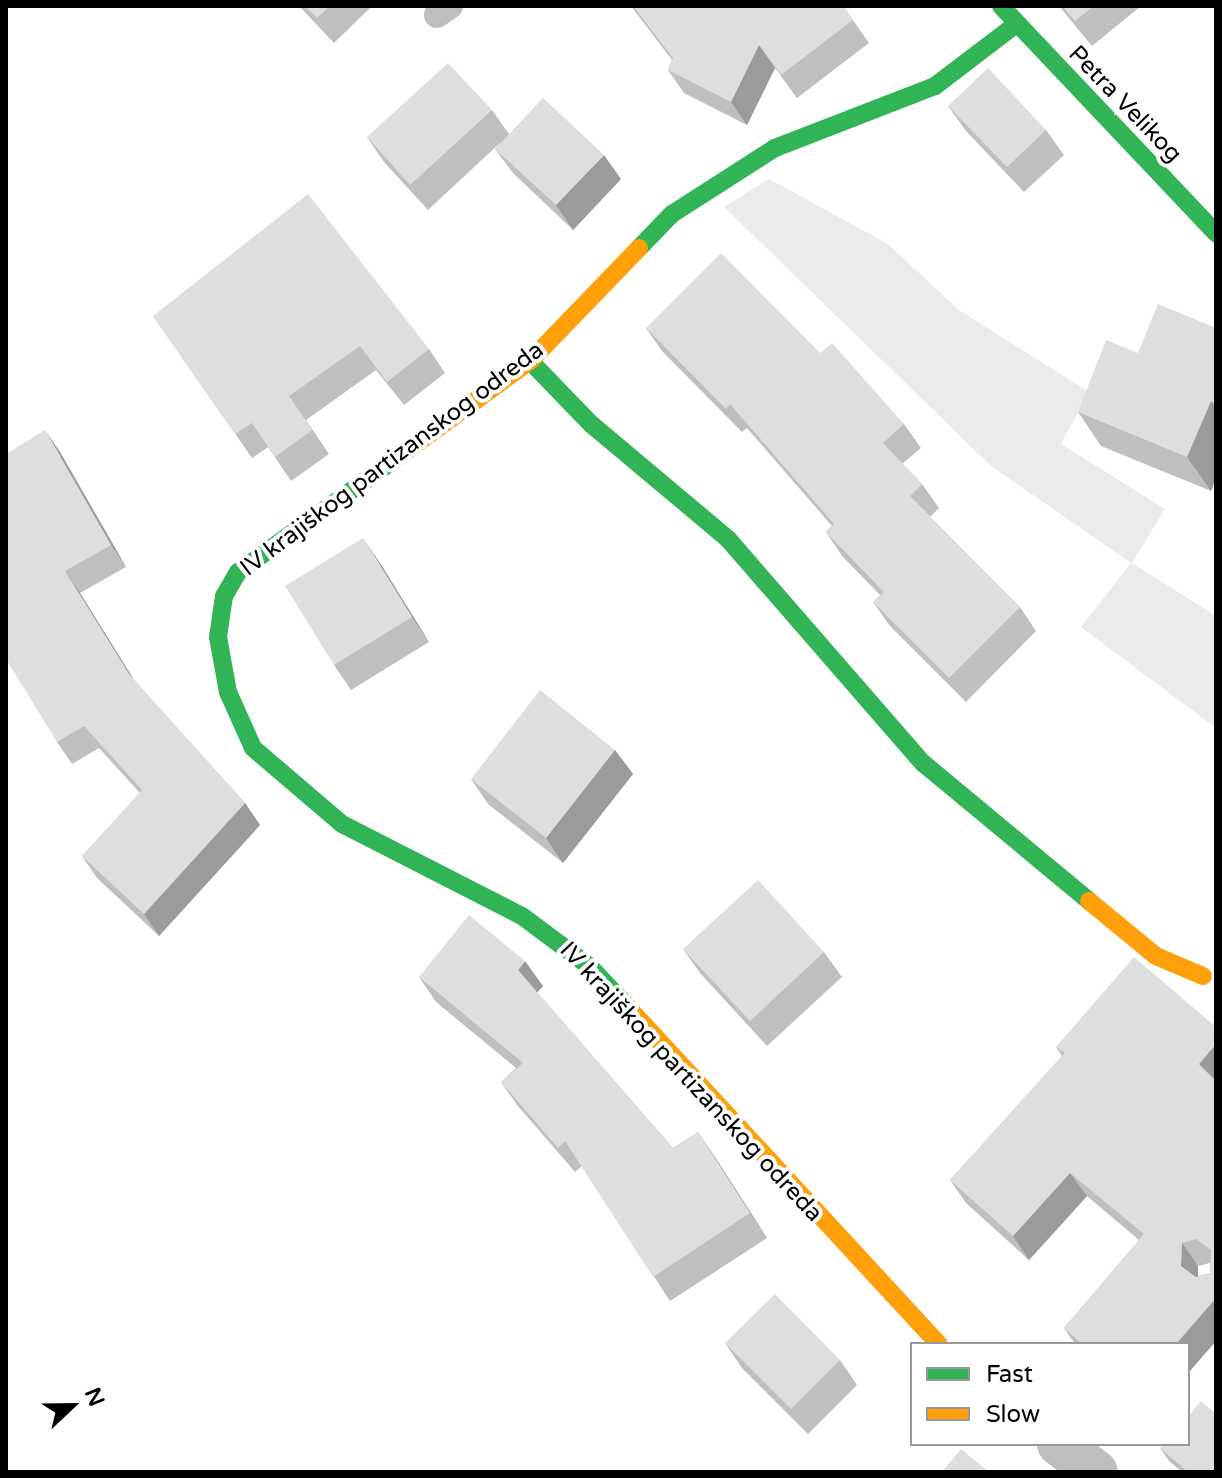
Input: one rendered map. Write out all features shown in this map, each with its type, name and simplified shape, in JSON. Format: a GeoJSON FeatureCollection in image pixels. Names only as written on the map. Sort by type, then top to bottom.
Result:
{"type":"FeatureCollection","features":[{"type":"Feature","properties":{"kind":"street","name":"Petra Velikog"},"geometry":{"type":"LineString","coordinates":[[1001,6],[1015,25],[1216,233]]}},
{"type":"Feature","properties":{"kind":"street","name":"IV krajiškog partizanskog odreda"},"geometry":{"type":"LineString","coordinates":[[937,1342],[589,966],[522,916],[342,824],[253,748],[228,692],[218,637],[224,596],[238,572],[530,361],[672,214],[727,172],[935,86],[1015,25]]}},
{"type":"Feature","properties":{"kind":"street"},"geometry":{"type":"LineString","coordinates":[[530,361],[591,424],[728,539],[923,763],[1156,956],[1203,976]]}},
{"type":"Feature","properties":{"kind":"street"},"geometry":{"type":"LineString","coordinates":[[1062,1446],[1096,1472]]}},
{"type":"Feature","properties":{"kind":"shaded area"},"geometry":{"type":"Polygon","coordinates":[[[769,179],[888,244],[959,310],[1089,392],[1061,444],[1165,509],[1132,563],[1216,616],[1216,728],[1081,627],[1131,563],[991,466],[724,207],[769,179]]]}},
{"type":"Feature","properties":{"kind":"building"},"geometry":{"type":"Polygon","coordinates":[[[305,6],[330,6],[317,18],[305,6]]]}},
{"type":"Feature","properties":{"kind":"building"},"geometry":{"type":"Polygon","coordinates":[[[633,6],[843,6],[853,20],[781,75],[759,45],[731,102],[668,70],[673,58],[633,6]]]}},
{"type":"Feature","properties":{"kind":"building"},"geometry":{"type":"Polygon","coordinates":[[[1062,6],[1094,6],[1075,21],[1062,6]]]}},
{"type":"Feature","properties":{"kind":"building"},"geometry":{"type":"Polygon","coordinates":[[[448,63],[492,110],[410,185],[367,137],[448,63]]]}},
{"type":"Feature","properties":{"kind":"building"},"geometry":{"type":"Polygon","coordinates":[[[988,68],[1046,130],[1007,167],[948,106],[988,68]]]}},
{"type":"Feature","properties":{"kind":"building"},"geometry":{"type":"Polygon","coordinates":[[[543,98],[604,155],[556,205],[495,149],[543,98]]]}},
{"type":"Feature","properties":{"kind":"building"},"geometry":{"type":"Polygon","coordinates":[[[308,194],[429,349],[387,382],[360,346],[289,396],[312,430],[275,457],[252,423],[235,434],[153,316],[308,194]]]}},
{"type":"Feature","properties":{"kind":"building"},"geometry":{"type":"Polygon","coordinates":[[[721,253],[820,353],[832,343],[904,424],[883,443],[922,484],[910,496],[1020,607],[949,678],[873,602],[884,592],[826,532],[834,524],[730,404],[726,409],[646,328],[721,253]]]}},
{"type":"Feature","properties":{"kind":"building"},"geometry":{"type":"Polygon","coordinates":[[[1158,304],[1216,328],[1216,403],[1211,401],[1187,457],[1078,412],[1106,340],[1138,353],[1158,304]]]}},
{"type":"Feature","properties":{"kind":"building"},"geometry":{"type":"Polygon","coordinates":[[[45,430],[111,545],[65,571],[129,674],[245,803],[144,914],[82,856],[142,790],[84,726],[57,742],[6,659],[6,454],[45,430]]]}},
{"type":"Feature","properties":{"kind":"building"},"geometry":{"type":"Polygon","coordinates":[[[363,538],[412,617],[334,665],[285,586],[363,538]]]}},
{"type":"Feature","properties":{"kind":"building"},"geometry":{"type":"Polygon","coordinates":[[[540,690],[615,750],[546,838],[471,779],[540,690]]]}},
{"type":"Feature","properties":{"kind":"building"},"geometry":{"type":"Polygon","coordinates":[[[758,880],[824,952],[750,1021],[683,949],[758,880]]]}},
{"type":"Feature","properties":{"kind":"building"},"geometry":{"type":"Polygon","coordinates":[[[469,915],[525,961],[518,970],[673,1148],[698,1132],[750,1213],[653,1277],[565,1141],[558,1148],[501,1082],[523,1063],[419,977],[469,915]]]}},
{"type":"Feature","properties":{"kind":"building"},"geometry":{"type":"Polygon","coordinates":[[[1134,957],[1216,1027],[1216,1044],[1199,1064],[1216,1081],[1216,1298],[1178,1342],[1080,1342],[1064,1328],[1144,1234],[1070,1173],[1013,1236],[950,1180],[1065,1053],[1056,1047],[1134,957]],[[1196,1239],[1182,1243],[1181,1266],[1196,1277],[1210,1273],[1211,1250],[1196,1239]]]}},
{"type":"Feature","properties":{"kind":"building"},"geometry":{"type":"Polygon","coordinates":[[[775,1294],[840,1360],[791,1409],[725,1343],[775,1294]]]}},
{"type":"Feature","properties":{"kind":"building"},"geometry":{"type":"Polygon","coordinates":[[[1201,1401],[1216,1414],[1216,1472],[1188,1472],[1160,1448],[1190,1446],[1190,1415],[1201,1401]]]}},
{"type":"Feature","properties":{"kind":"building"},"geometry":{"type":"Polygon","coordinates":[[[961,1449],[989,1472],[942,1472],[961,1449]]]}},
{"type":"Feature","properties":{"kind":"traffic: fast"},"geometry":{"type":"LineString","coordinates":[[1001,6],[1216,233]]}},
{"type":"Feature","properties":{"kind":"traffic: fast"},"geometry":{"type":"LineString","coordinates":[[639,248],[672,214],[775,148],[935,86],[1015,25]]}},
{"type":"Feature","properties":{"kind":"traffic: fast"},"geometry":{"type":"LineString","coordinates":[[530,361],[591,424],[728,539],[923,763],[1089,901]]}},
{"type":"Feature","properties":{"kind":"traffic: fast"},"geometry":{"type":"LineString","coordinates":[[394,460],[238,572],[224,596],[218,637],[228,692],[253,748],[342,824],[522,916],[589,966],[624,1003]]}},
{"type":"Feature","properties":{"kind":"traffic: slow"},"geometry":{"type":"LineString","coordinates":[[394,460],[530,361],[639,248]]}},
{"type":"Feature","properties":{"kind":"traffic: slow"},"geometry":{"type":"LineString","coordinates":[[1089,901],[1156,956],[1203,976]]}},
{"type":"Feature","properties":{"kind":"traffic: slow"},"geometry":{"type":"LineString","coordinates":[[624,1003],[937,1342]]}}]}
